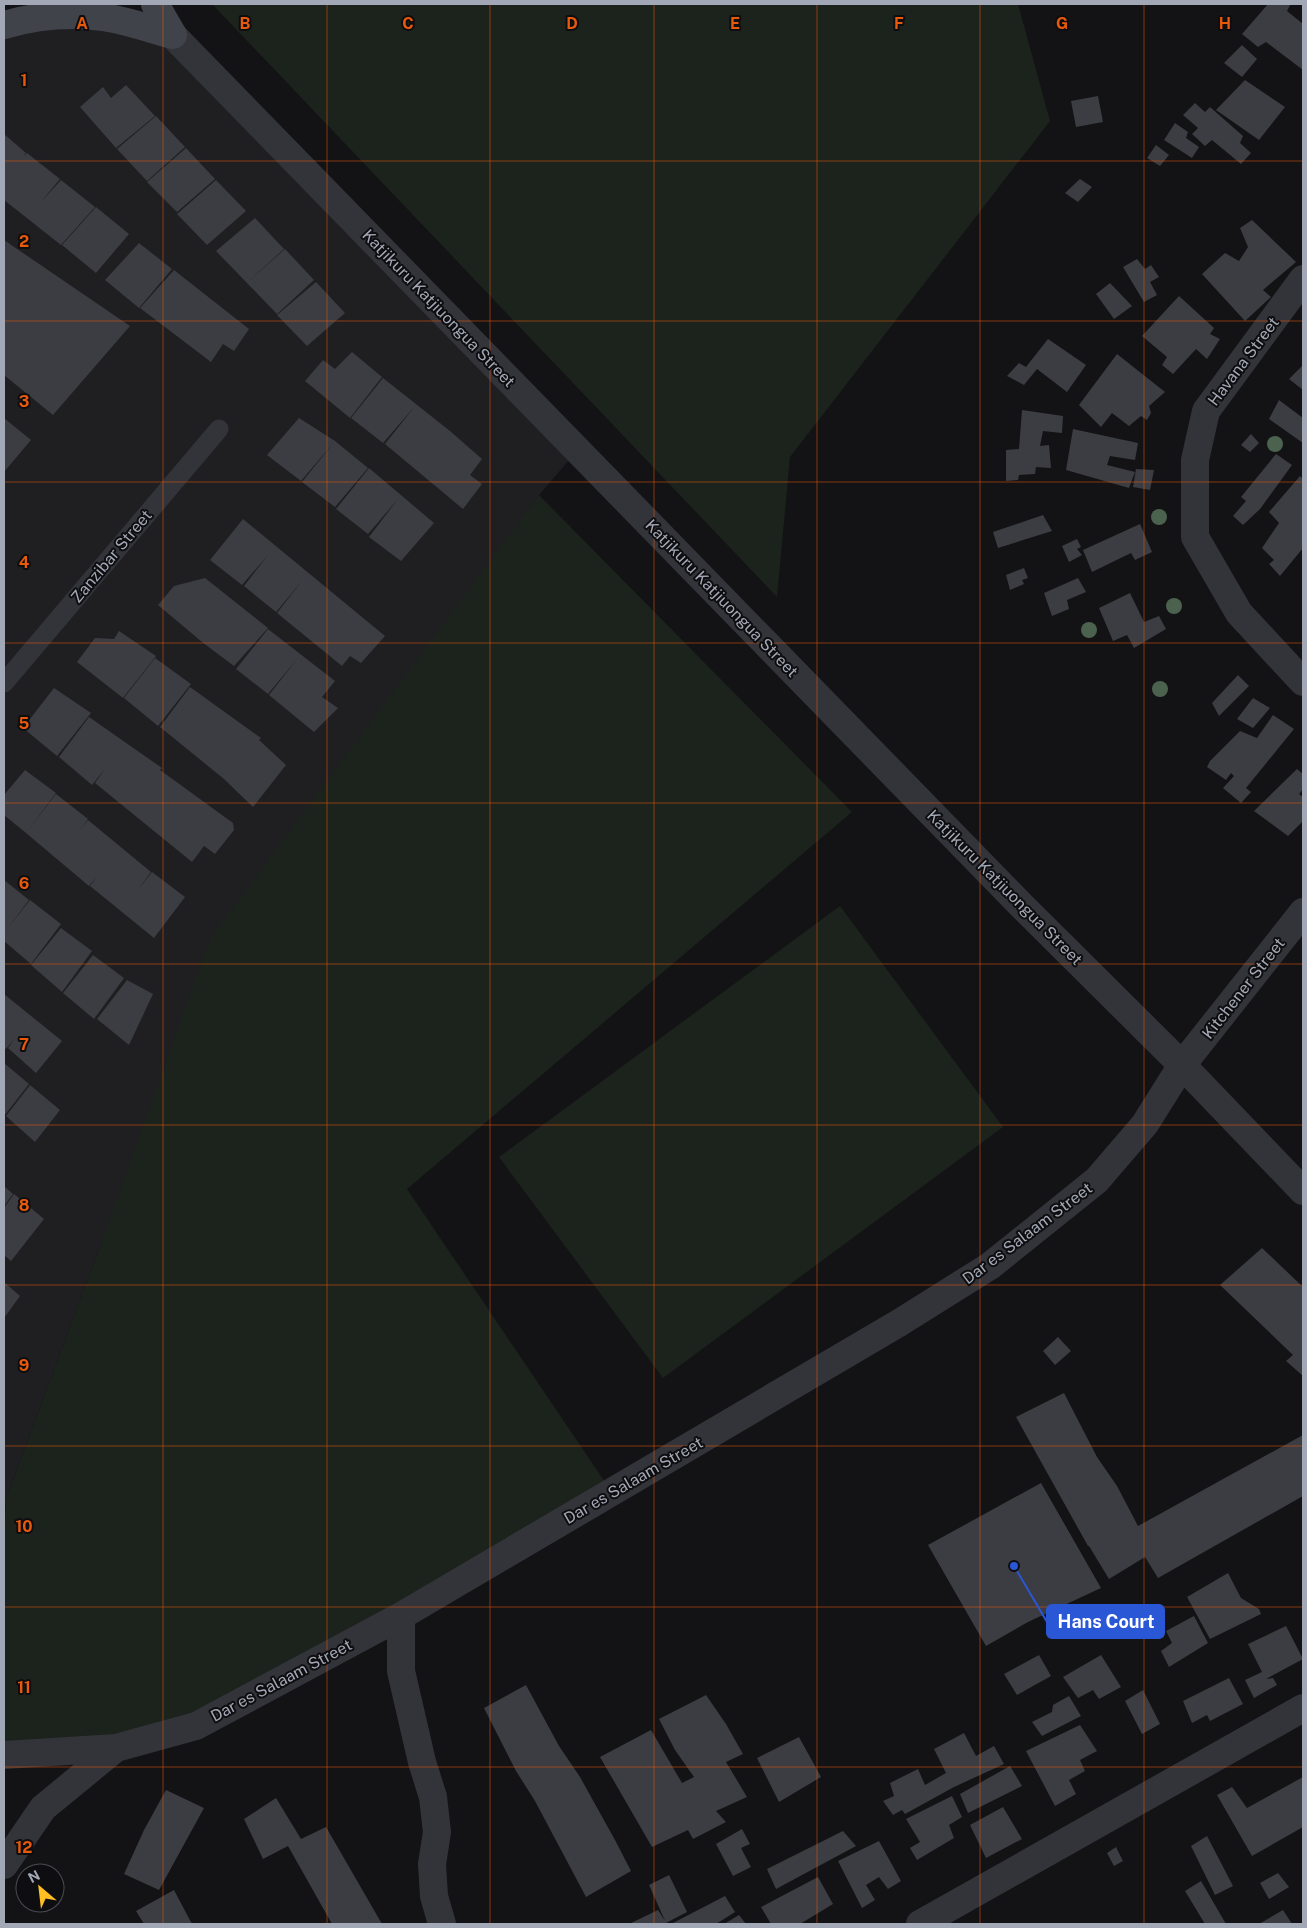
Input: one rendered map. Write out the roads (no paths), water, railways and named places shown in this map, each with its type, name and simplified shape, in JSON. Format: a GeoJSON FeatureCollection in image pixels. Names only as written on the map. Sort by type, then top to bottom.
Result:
{"type":"FeatureCollection","features":[{"type":"Feature","properties":{"kind":"main road"},"geometry":{"type":"LineString","coordinates":[[155,4],[173,35]]}},
{"type":"Feature","properties":{"kind":"main road"},"geometry":{"type":"LineString","coordinates":[[4,25],[20,20],[64,14],[113,19],[173,35]]}},
{"type":"Feature","properties":{"kind":"street","name":"Katjikuru Katjiuongua Street"},"geometry":{"type":"LineString","coordinates":[[142,4],[1013,897],[1182,1065],[1303,1191]]}},
{"type":"Feature","properties":{"kind":"street","name":"Havana Street"},"geometry":{"type":"LineString","coordinates":[[1303,279],[1206,411],[1195,460],[1195,537],[1239,613],[1303,682]]}},
{"type":"Feature","properties":{"kind":"street","name":"Kitchener Street"},"geometry":{"type":"LineString","coordinates":[[1182,1065],[1303,912]]}},
{"type":"Feature","properties":{"kind":"street","name":"Dar es Salaam Street"},"geometry":{"type":"LineString","coordinates":[[4,1755],[116,1748],[196,1726],[401,1616],[899,1323],[990,1266],[1097,1180],[1145,1124],[1182,1065]]}},
{"type":"Feature","properties":{"kind":"street"},"geometry":{"type":"LineString","coordinates":[[401,1616],[401,1671],[413,1728],[433,1798],[437,1832],[432,1864],[434,1896],[442,1924]]}},
{"type":"Feature","properties":{"kind":"street"},"geometry":{"type":"LineString","coordinates":[[920,1924],[1303,1708]]}},
{"type":"Feature","properties":{"kind":"street"},"geometry":{"type":"LineString","coordinates":[[4,1865],[43,1808],[116,1748]]}},
{"type":"Feature","properties":{"kind":"lane","name":"Zanzibar Street"},"geometry":{"type":"LineString","coordinates":[[4,683],[219,428]]}},
{"type":"Feature","properties":{"kind":"place","name":"Hans Court"},"geometry":{"type":"Point","coordinates":[1014,1566]}}]}
